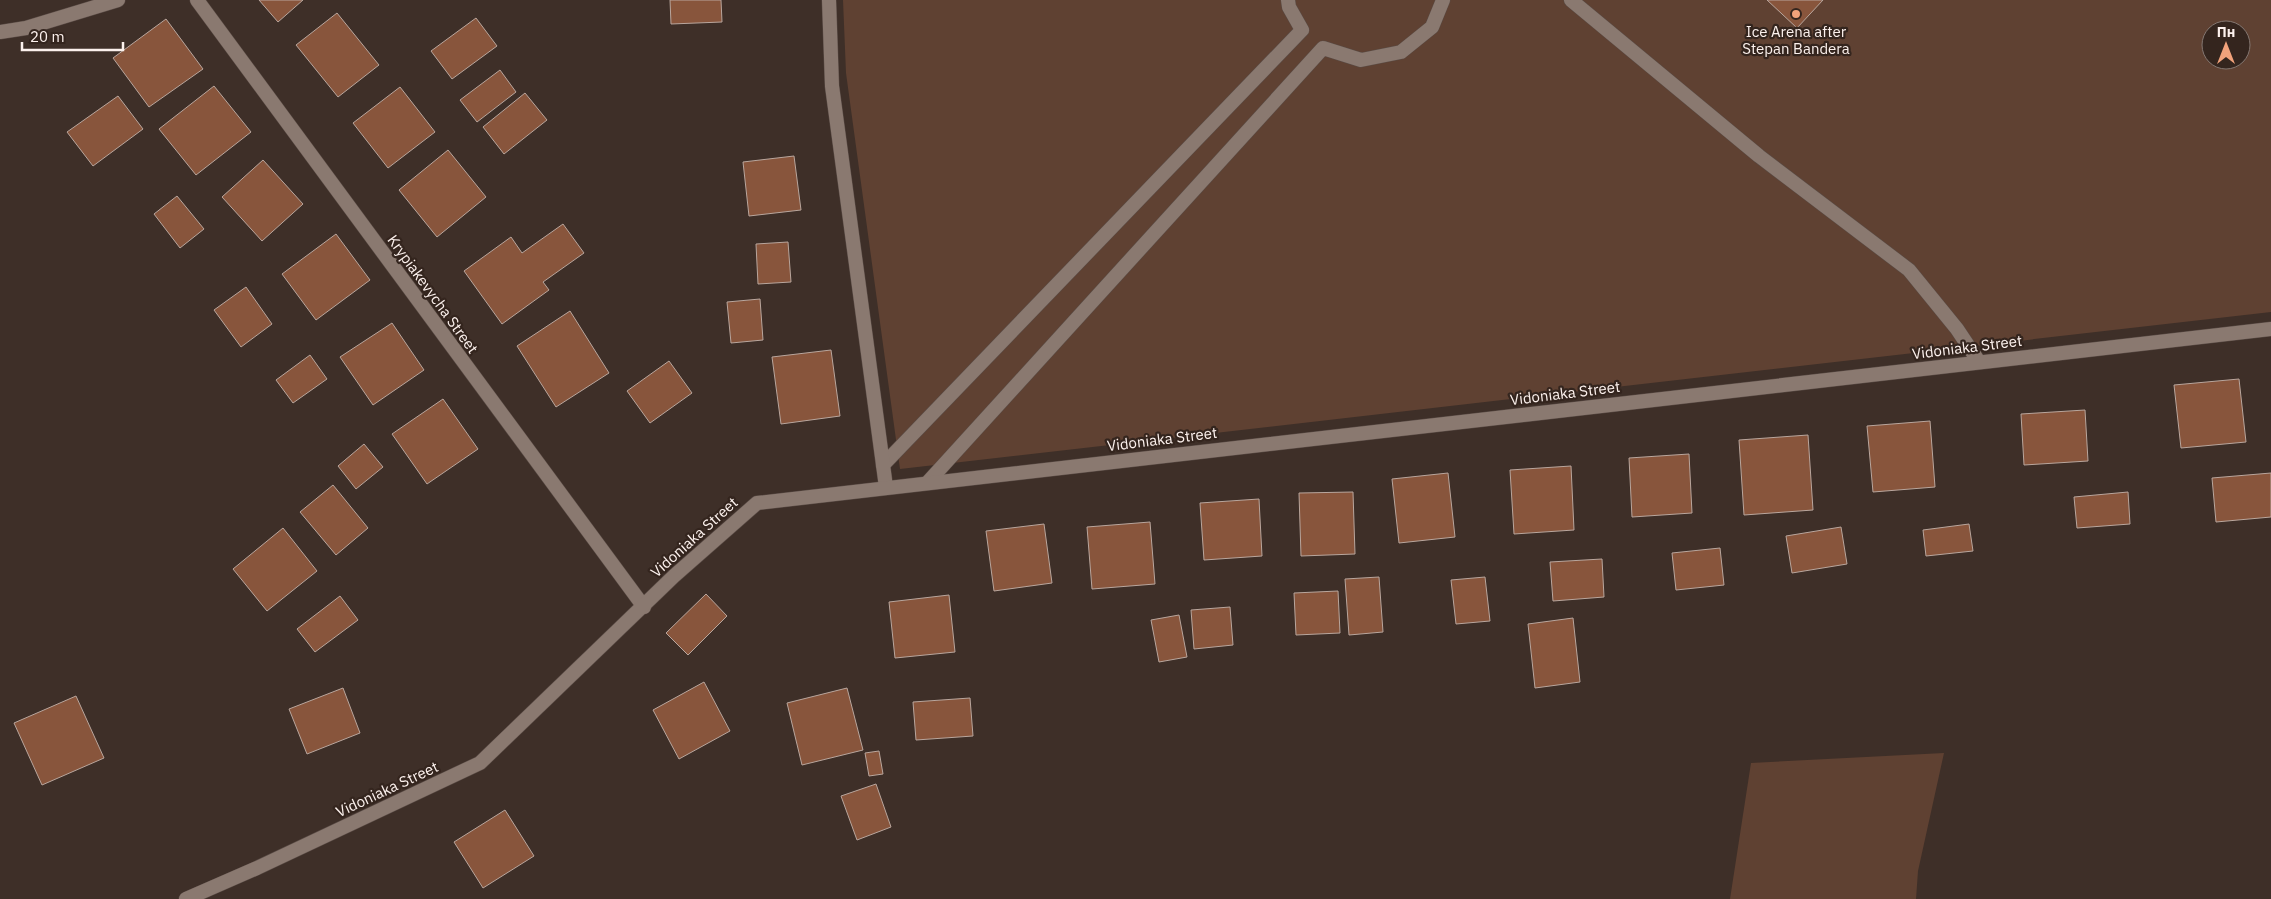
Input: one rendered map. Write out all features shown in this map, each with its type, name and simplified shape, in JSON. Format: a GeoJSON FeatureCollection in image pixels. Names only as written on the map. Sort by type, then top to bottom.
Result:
{"type":"FeatureCollection","features":[{"type":"Feature","properties":{"kind":"street"},"geometry":{"type":"LineString","coordinates":[[0,32],[26,28],[118,0]]}},
{"type":"Feature","properties":{"kind":"street","name":"Krypiakevycha Street"},"geometry":{"type":"LineString","coordinates":[[197,0],[644,607]]}},
{"type":"Feature","properties":{"kind":"street"},"geometry":{"type":"LineString","coordinates":[[829,0],[832,86],[886,487]]}},
{"type":"Feature","properties":{"kind":"street"},"geometry":{"type":"LineString","coordinates":[[883,465],[1302,30],[1289,7],[1288,0]]}},
{"type":"Feature","properties":{"kind":"street"},"geometry":{"type":"LineString","coordinates":[[928,482],[1323,48],[1361,60],[1401,52],[1432,27],[1443,0]]}},
{"type":"Feature","properties":{"kind":"street"},"geometry":{"type":"LineString","coordinates":[[1571,0],[1759,156],[1908,270],[1957,329],[1979,362]]}},
{"type":"Feature","properties":{"kind":"street","name":"Vidoniaka Street"},"geometry":{"type":"LineString","coordinates":[[186,899],[257,868],[480,763],[674,576],[757,503],[2271,329]]}},
{"type":"Feature","properties":{"kind":"shaded area"},"geometry":{"type":"Polygon","coordinates":[[[843,0],[2271,0],[2271,312],[900,469],[846,73],[843,0]]]}},
{"type":"Feature","properties":{"kind":"shaded area"},"geometry":{"type":"Polygon","coordinates":[[[1944,753],[1918,871],[1916,899],[1730,899],[1751,763],[1944,753]]]}},
{"type":"Feature","properties":{"kind":"building"},"geometry":{"type":"Polygon","coordinates":[[[259,0],[303,0],[278,22],[259,0]]]}},
{"type":"Feature","properties":{"kind":"building"},"geometry":{"type":"Polygon","coordinates":[[[670,0],[721,0],[722,22],[671,24],[670,0]]]}},
{"type":"Feature","properties":{"kind":"building","name":"Ice Arena after Stepan Bandera"},"geometry":{"type":"Polygon","coordinates":[[[1767,0],[1823,0],[1797,28],[1767,0]]]}},
{"type":"Feature","properties":{"kind":"building"},"geometry":{"type":"Polygon","coordinates":[[[337,13],[379,65],[338,97],[296,45],[337,13]]]}},
{"type":"Feature","properties":{"kind":"building"},"geometry":{"type":"Polygon","coordinates":[[[476,18],[497,46],[452,79],[431,51],[476,18]]]}},
{"type":"Feature","properties":{"kind":"building"},"geometry":{"type":"Polygon","coordinates":[[[166,19],[203,69],[149,107],[113,58],[166,19]]]}},
{"type":"Feature","properties":{"kind":"building"},"geometry":{"type":"Polygon","coordinates":[[[500,70],[516,92],[477,122],[460,100],[500,70]]]}},
{"type":"Feature","properties":{"kind":"building"},"geometry":{"type":"Polygon","coordinates":[[[214,86],[251,132],[196,175],[159,129],[214,86]]]}},
{"type":"Feature","properties":{"kind":"building"},"geometry":{"type":"Polygon","coordinates":[[[400,87],[435,132],[388,168],[353,123],[400,87]]]}},
{"type":"Feature","properties":{"kind":"building"},"geometry":{"type":"Polygon","coordinates":[[[525,93],[547,120],[504,154],[483,127],[525,93]]]}},
{"type":"Feature","properties":{"kind":"building"},"geometry":{"type":"Polygon","coordinates":[[[118,96],[143,129],[93,166],[67,132],[118,96]]]}},
{"type":"Feature","properties":{"kind":"building"},"geometry":{"type":"Polygon","coordinates":[[[448,150],[486,197],[437,237],[399,190],[448,150]]]}},
{"type":"Feature","properties":{"kind":"building"},"geometry":{"type":"Polygon","coordinates":[[[794,156],[801,210],[749,216],[743,162],[794,156]]]}},
{"type":"Feature","properties":{"kind":"building"},"geometry":{"type":"Polygon","coordinates":[[[263,160],[303,204],[262,241],[222,197],[263,160]]]}},
{"type":"Feature","properties":{"kind":"building"},"geometry":{"type":"Polygon","coordinates":[[[177,196],[204,229],[180,248],[154,214],[177,196]]]}},
{"type":"Feature","properties":{"kind":"building"},"geometry":{"type":"Polygon","coordinates":[[[563,224],[584,253],[543,282],[549,290],[502,324],[464,271],[511,237],[522,253],[563,224]]]}},
{"type":"Feature","properties":{"kind":"building"},"geometry":{"type":"Polygon","coordinates":[[[336,234],[370,280],[316,320],[282,274],[336,234]]]}},
{"type":"Feature","properties":{"kind":"building"},"geometry":{"type":"Polygon","coordinates":[[[788,242],[791,282],[758,284],[756,244],[788,242]]]}},
{"type":"Feature","properties":{"kind":"building"},"geometry":{"type":"Polygon","coordinates":[[[246,287],[272,324],[241,347],[214,310],[246,287]]]}},
{"type":"Feature","properties":{"kind":"building"},"geometry":{"type":"Polygon","coordinates":[[[760,299],[763,340],[731,343],[727,302],[760,299]]]}},
{"type":"Feature","properties":{"kind":"building"},"geometry":{"type":"Polygon","coordinates":[[[570,311],[609,373],[556,407],[517,346],[570,311]]]}},
{"type":"Feature","properties":{"kind":"building"},"geometry":{"type":"Polygon","coordinates":[[[392,323],[424,370],[373,405],[340,357],[392,323]]]}},
{"type":"Feature","properties":{"kind":"building"},"geometry":{"type":"Polygon","coordinates":[[[831,350],[840,416],[781,424],[772,357],[831,350]]]}},
{"type":"Feature","properties":{"kind":"building"},"geometry":{"type":"Polygon","coordinates":[[[310,355],[327,379],[293,403],[276,380],[310,355]]]}},
{"type":"Feature","properties":{"kind":"building"},"geometry":{"type":"Polygon","coordinates":[[[669,361],[692,393],[650,423],[627,391],[669,361]]]}},
{"type":"Feature","properties":{"kind":"building"},"geometry":{"type":"Polygon","coordinates":[[[2239,379],[2246,442],[2181,448],[2174,385],[2239,379]]]}},
{"type":"Feature","properties":{"kind":"building"},"geometry":{"type":"Polygon","coordinates":[[[443,399],[478,449],[427,484],[392,434],[443,399]]]}},
{"type":"Feature","properties":{"kind":"building"},"geometry":{"type":"Polygon","coordinates":[[[2085,410],[2088,461],[2024,465],[2021,414],[2085,410]]]}},
{"type":"Feature","properties":{"kind":"building"},"geometry":{"type":"Polygon","coordinates":[[[1930,421],[1935,487],[1873,492],[1867,426],[1930,421]]]}},
{"type":"Feature","properties":{"kind":"building"},"geometry":{"type":"Polygon","coordinates":[[[1808,435],[1813,510],[1744,515],[1739,440],[1808,435]]]}},
{"type":"Feature","properties":{"kind":"building"},"geometry":{"type":"Polygon","coordinates":[[[364,444],[383,467],[356,489],[338,466],[364,444]]]}},
{"type":"Feature","properties":{"kind":"building"},"geometry":{"type":"Polygon","coordinates":[[[1689,454],[1692,513],[1632,517],[1629,458],[1689,454]]]}},
{"type":"Feature","properties":{"kind":"building"},"geometry":{"type":"Polygon","coordinates":[[[1571,466],[1574,530],[1514,534],[1510,470],[1571,466]]]}},
{"type":"Feature","properties":{"kind":"building"},"geometry":{"type":"Polygon","coordinates":[[[1448,473],[1455,537],[1399,543],[1392,479],[1448,473]]]}},
{"type":"Feature","properties":{"kind":"building"},"geometry":{"type":"Polygon","coordinates":[[[2271,473],[2271,517],[2216,522],[2212,478],[2271,473]]]}},
{"type":"Feature","properties":{"kind":"building"},"geometry":{"type":"Polygon","coordinates":[[[333,485],[368,528],[336,555],[300,512],[333,485]]]}},
{"type":"Feature","properties":{"kind":"building"},"geometry":{"type":"Polygon","coordinates":[[[1353,492],[1355,554],[1301,556],[1299,493],[1353,492]]]}},
{"type":"Feature","properties":{"kind":"building"},"geometry":{"type":"Polygon","coordinates":[[[2128,492],[2130,524],[2077,528],[2074,497],[2128,492]]]}},
{"type":"Feature","properties":{"kind":"building"},"geometry":{"type":"Polygon","coordinates":[[[1259,499],[1262,556],[1204,560],[1200,503],[1259,499]]]}},
{"type":"Feature","properties":{"kind":"building"},"geometry":{"type":"Polygon","coordinates":[[[1150,522],[1155,584],[1092,589],[1087,527],[1150,522]]]}},
{"type":"Feature","properties":{"kind":"building"},"geometry":{"type":"Polygon","coordinates":[[[1044,524],[1052,583],[994,591],[986,531],[1044,524]]]}},
{"type":"Feature","properties":{"kind":"building"},"geometry":{"type":"Polygon","coordinates":[[[1969,524],[1973,551],[1926,556],[1923,530],[1969,524]]]}},
{"type":"Feature","properties":{"kind":"building"},"geometry":{"type":"Polygon","coordinates":[[[1841,527],[1847,564],[1792,573],[1786,536],[1841,527]]]}},
{"type":"Feature","properties":{"kind":"building"},"geometry":{"type":"Polygon","coordinates":[[[283,528],[317,571],[267,611],[233,569],[283,528]]]}},
{"type":"Feature","properties":{"kind":"building"},"geometry":{"type":"Polygon","coordinates":[[[1720,548],[1724,585],[1676,590],[1672,553],[1720,548]]]}},
{"type":"Feature","properties":{"kind":"building"},"geometry":{"type":"Polygon","coordinates":[[[1602,559],[1604,597],[1553,601],[1550,562],[1602,559]]]}},
{"type":"Feature","properties":{"kind":"building"},"geometry":{"type":"Polygon","coordinates":[[[1379,577],[1383,632],[1349,635],[1345,579],[1379,577]]]}},
{"type":"Feature","properties":{"kind":"building"},"geometry":{"type":"Polygon","coordinates":[[[1485,577],[1490,621],[1456,624],[1451,580],[1485,577]]]}},
{"type":"Feature","properties":{"kind":"building"},"geometry":{"type":"Polygon","coordinates":[[[1338,591],[1340,633],[1296,635],[1294,593],[1338,591]]]}},
{"type":"Feature","properties":{"kind":"building"},"geometry":{"type":"Polygon","coordinates":[[[706,594],[727,616],[688,655],[666,633],[706,594]]]}},
{"type":"Feature","properties":{"kind":"building"},"geometry":{"type":"Polygon","coordinates":[[[949,595],[955,652],[895,658],[889,602],[949,595]]]}},
{"type":"Feature","properties":{"kind":"building"},"geometry":{"type":"Polygon","coordinates":[[[340,596],[358,620],[315,652],[297,629],[340,596]]]}},
{"type":"Feature","properties":{"kind":"building"},"geometry":{"type":"Polygon","coordinates":[[[1230,607],[1233,645],[1194,649],[1191,610],[1230,607]]]}},
{"type":"Feature","properties":{"kind":"building"},"geometry":{"type":"Polygon","coordinates":[[[1179,615],[1187,657],[1159,662],[1151,620],[1179,615]]]}},
{"type":"Feature","properties":{"kind":"building"},"geometry":{"type":"Polygon","coordinates":[[[1573,618],[1580,682],[1535,688],[1528,624],[1573,618]]]}},
{"type":"Feature","properties":{"kind":"building"},"geometry":{"type":"Polygon","coordinates":[[[704,682],[730,731],[679,759],[653,710],[704,682]]]}},
{"type":"Feature","properties":{"kind":"building"},"geometry":{"type":"Polygon","coordinates":[[[343,688],[360,733],[307,754],[289,709],[343,688]]]}},
{"type":"Feature","properties":{"kind":"building"},"geometry":{"type":"Polygon","coordinates":[[[847,688],[863,750],[802,765],[787,703],[847,688]]]}},
{"type":"Feature","properties":{"kind":"building"},"geometry":{"type":"Polygon","coordinates":[[[76,696],[104,758],[42,785],[14,723],[76,696]]]}},
{"type":"Feature","properties":{"kind":"building"},"geometry":{"type":"Polygon","coordinates":[[[970,698],[973,736],[916,740],[913,702],[970,698]]]}},
{"type":"Feature","properties":{"kind":"building"},"geometry":{"type":"Polygon","coordinates":[[[879,751],[883,774],[869,776],[865,753],[879,751]]]}},
{"type":"Feature","properties":{"kind":"building"},"geometry":{"type":"Polygon","coordinates":[[[876,784],[891,827],[857,840],[841,796],[876,784]]]}},
{"type":"Feature","properties":{"kind":"building"},"geometry":{"type":"Polygon","coordinates":[[[505,810],[534,856],[483,888],[454,842],[505,810]]]}},
{"type":"Feature","properties":{"kind":"place","name":"Ice Arena after Stepan Bandera"},"geometry":{"type":"Point","coordinates":[1796,14]}}]}
